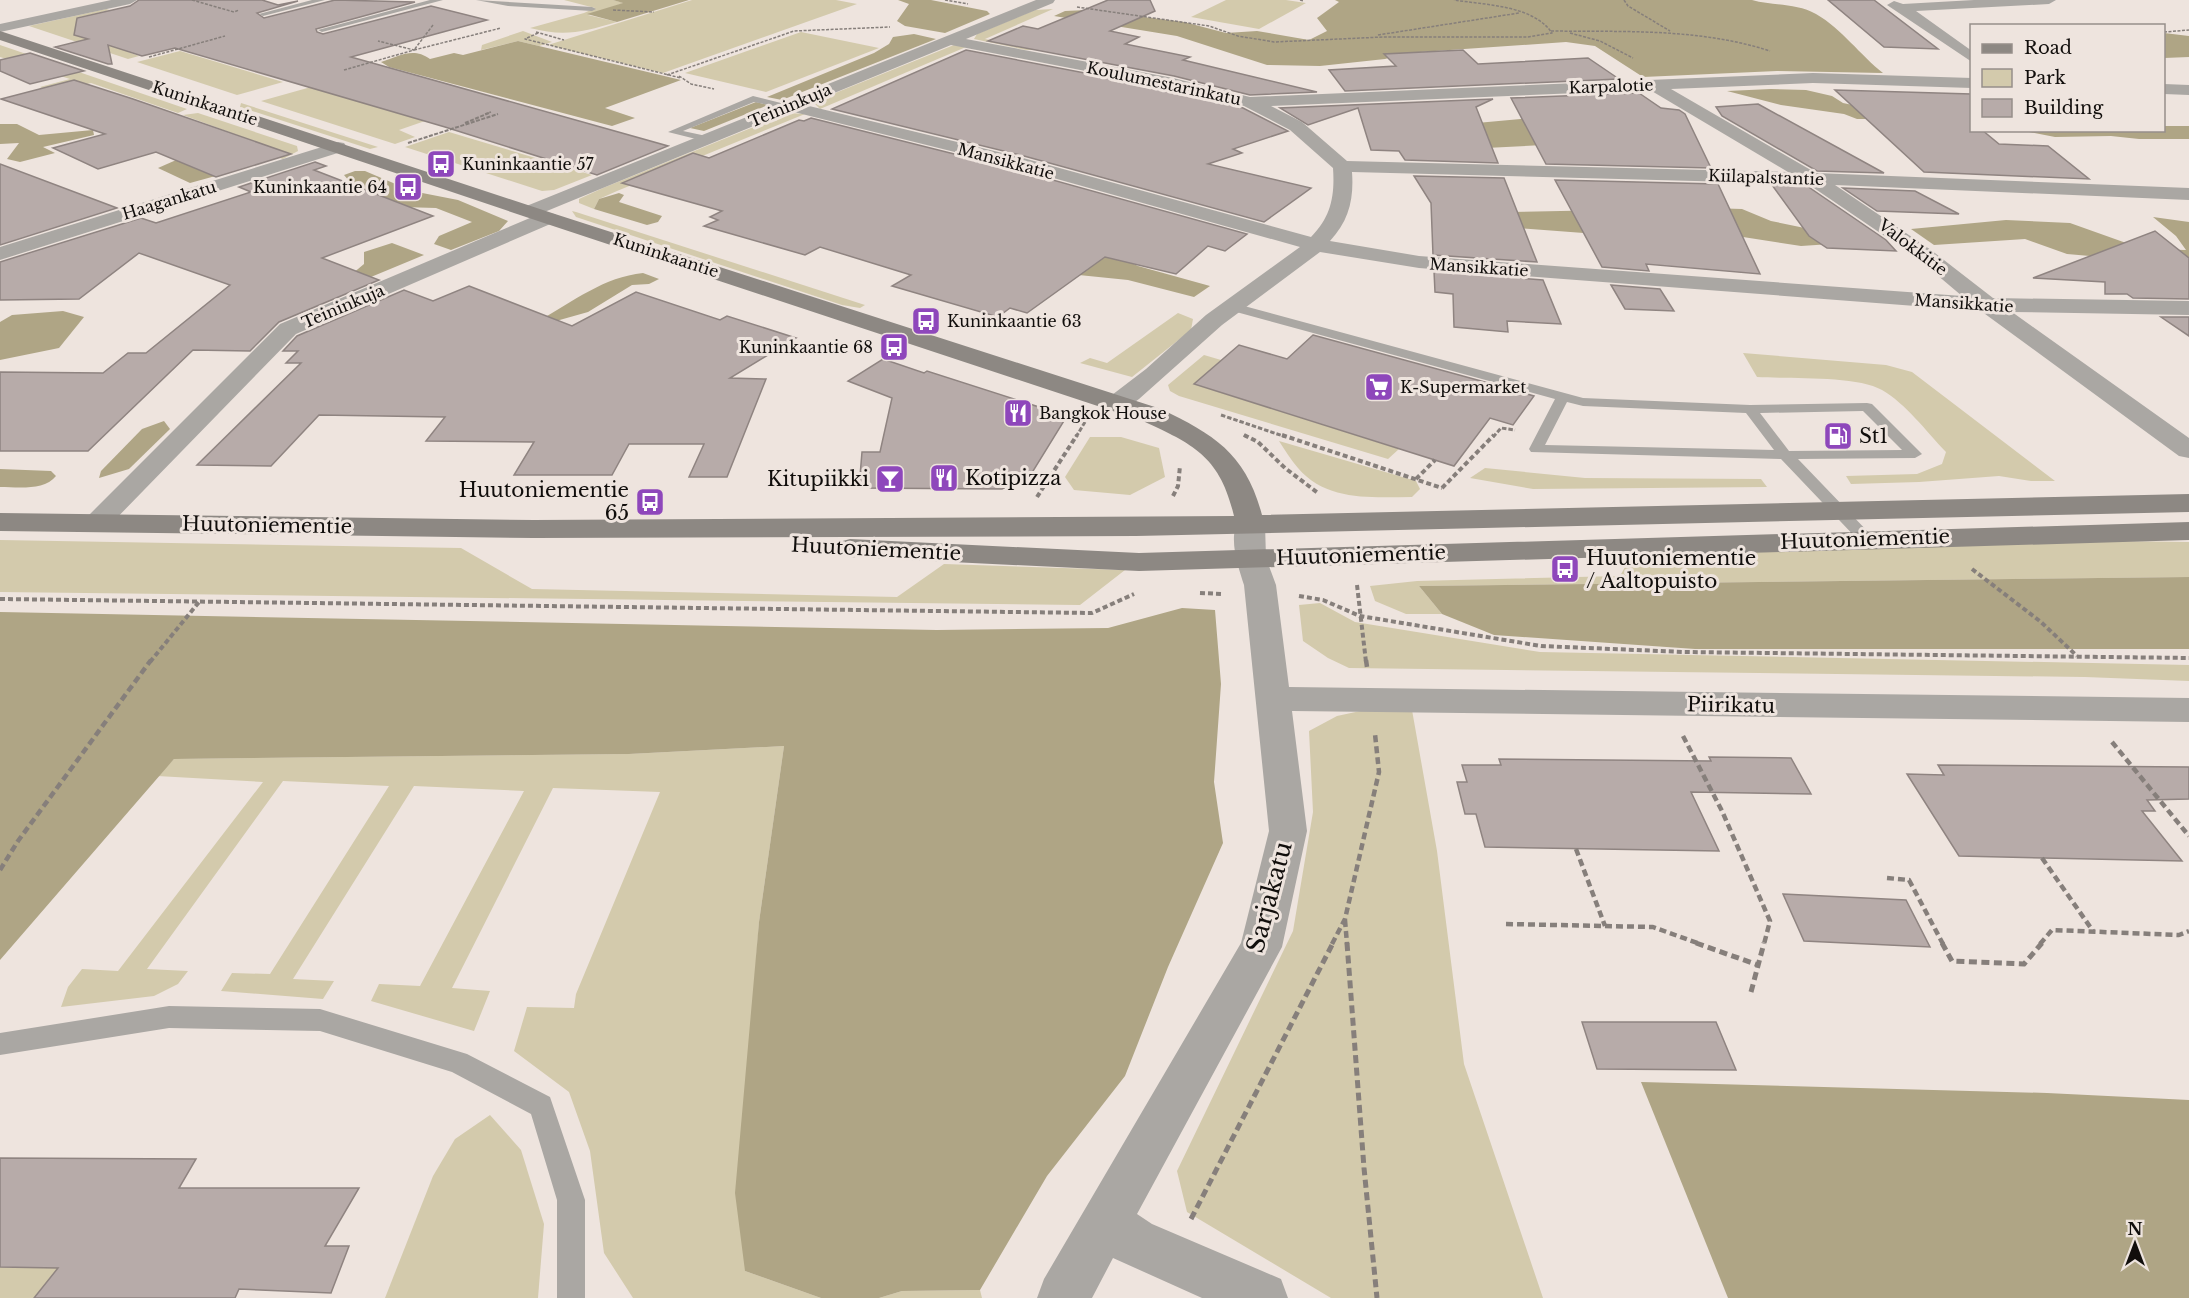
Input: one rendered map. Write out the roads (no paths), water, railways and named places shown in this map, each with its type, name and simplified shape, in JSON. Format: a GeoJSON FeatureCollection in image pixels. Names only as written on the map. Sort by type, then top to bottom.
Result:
{"type":"FeatureCollection","features":[{"type":"Feature","properties":{"kind":"main road","name":"Kuninkaantie"},"geometry":{"type":"LineString","coordinates":[[0,35],[1152,415],[1186,430],[1219,453],[1233,469],[1245,496],[1250,524]]}},
{"type":"Feature","properties":{"kind":"main road","name":"Huutoniementie"},"geometry":{"type":"LineString","coordinates":[[0,522],[534,529],[1124,527],[2189,503]]}},
{"type":"Feature","properties":{"kind":"main road","name":"Huutoniementie"},"geometry":{"type":"LineString","coordinates":[[534,529],[911,552],[1139,562],[2189,531]]}},
{"type":"Feature","properties":{"kind":"street"},"geometry":{"type":"LineString","coordinates":[[0,28],[130,0]]}},
{"type":"Feature","properties":{"kind":"street","name":"Teininkuja"},"geometry":{"type":"LineString","coordinates":[[96,523],[288,329],[708,139],[1048,0]]}},
{"type":"Feature","properties":{"kind":"street"},"geometry":{"type":"LineString","coordinates":[[1881,0],[1902,8],[1970,57]]}},
{"type":"Feature","properties":{"kind":"street"},"geometry":{"type":"LineString","coordinates":[[1902,8],[2049,0]]}},
{"type":"Feature","properties":{"kind":"street","name":"Koulumestarinkatu"},"geometry":{"type":"LineString","coordinates":[[950,40],[1173,83],[1250,102],[1296,126],[1342,166]]}},
{"type":"Feature","properties":{"kind":"street","name":"Karpalotie"},"geometry":{"type":"LineString","coordinates":[[1250,102],[1828,78],[1970,83]]}},
{"type":"Feature","properties":{"kind":"street","name":"Valokkitie"},"geometry":{"type":"LineString","coordinates":[[1653,85],[1812,178],[1915,248],[1987,305],[2189,450]]}},
{"type":"Feature","properties":{"kind":"street"},"geometry":{"type":"LineString","coordinates":[[2165,90],[2189,90]]}},
{"type":"Feature","properties":{"kind":"street","name":"Mansikkatie"},"geometry":{"type":"LineString","coordinates":[[788,106],[1017,162],[1315,245],[1419,262],[1987,305],[2189,308]]}},
{"type":"Feature","properties":{"kind":"street","name":"Haagankatu"},"geometry":{"type":"LineString","coordinates":[[0,254],[338,147]]}},
{"type":"Feature","properties":{"kind":"street"},"geometry":{"type":"LineString","coordinates":[[1117,403],[1137,390],[1215,319],[1315,245],[1336,221],[1345,195],[1342,166]]}},
{"type":"Feature","properties":{"kind":"street","name":"Kiilapalstantie"},"geometry":{"type":"LineString","coordinates":[[1342,166],[1812,178],[2189,194]]}},
{"type":"Feature","properties":{"kind":"street","name":"Kuninkaantie"},"geometry":{"type":"LineString","coordinates":[[1250,524],[1251,558]]}},
{"type":"Feature","properties":{"kind":"street","name":"Sarjakatu"},"geometry":{"type":"LineString","coordinates":[[1062,1298],[1261,947],[1288,831],[1261,596],[1251,558]]}},
{"type":"Feature","properties":{"kind":"street","name":"Piirikatu"},"geometry":{"type":"LineString","coordinates":[[1273,699],[2189,710]]}},
{"type":"Feature","properties":{"kind":"street"},"geometry":{"type":"LineString","coordinates":[[1105,1223],[1134,1242],[1262,1298]]}},
{"type":"Feature","properties":{"kind":"lane"},"geometry":{"type":"LineString","coordinates":[[263,14],[321,0]]}},
{"type":"Feature","properties":{"kind":"lane"},"geometry":{"type":"LineString","coordinates":[[321,30],[438,0]]}},
{"type":"Feature","properties":{"kind":"lane"},"geometry":{"type":"LineString","coordinates":[[480,0],[592,9]]}},
{"type":"Feature","properties":{"kind":"lane"},"geometry":{"type":"LineString","coordinates":[[708,139],[673,132],[753,99],[788,106]]}},
{"type":"Feature","properties":{"kind":"lane"},"geometry":{"type":"LineString","coordinates":[[1233,307],[1583,402],[1750,409],[1867,406],[1915,454],[1785,455],[1536,449],[1557,395]]}},
{"type":"Feature","properties":{"kind":"lane"},"geometry":{"type":"LineString","coordinates":[[1750,409],[1785,455],[1866,539]]}},
{"type":"Feature","properties":{"kind":"lane"},"geometry":{"type":"LineString","coordinates":[[0,1044],[169,1017],[320,1020],[458,1062],[541,1106],[571,1200],[571,1298]]}},
{"type":"Feature","properties":{"kind":"place","name":"Kuninkaantie 57"},"geometry":{"type":"Point","coordinates":[441,164]}},
{"type":"Feature","properties":{"kind":"place","name":"Kuninkaantie 64"},"geometry":{"type":"Point","coordinates":[408,187]}},
{"type":"Feature","properties":{"kind":"place","name":"Kuninkaantie 63"},"geometry":{"type":"Point","coordinates":[926,321]}},
{"type":"Feature","properties":{"kind":"place","name":"Kuninkaantie 68"},"geometry":{"type":"Point","coordinates":[894,347]}},
{"type":"Feature","properties":{"kind":"place","name":"K-Supermarket"},"geometry":{"type":"Point","coordinates":[1379,387]}},
{"type":"Feature","properties":{"kind":"place","name":"Bangkok House"},"geometry":{"type":"Point","coordinates":[1018,413]}},
{"type":"Feature","properties":{"kind":"place","name":"St1"},"geometry":{"type":"Point","coordinates":[1838,436]}},
{"type":"Feature","properties":{"kind":"place","name":"Kotipizza"},"geometry":{"type":"Point","coordinates":[944,478]}},
{"type":"Feature","properties":{"kind":"place","name":"Kitupiikki"},"geometry":{"type":"Point","coordinates":[890,479]}},
{"type":"Feature","properties":{"kind":"place","name":"Huutoniementie 65"},"geometry":{"type":"Point","coordinates":[650,502]}},
{"type":"Feature","properties":{"kind":"place","name":"Huutoniementie / Aaltopuisto"},"geometry":{"type":"Point","coordinates":[1565,569]}}]}
